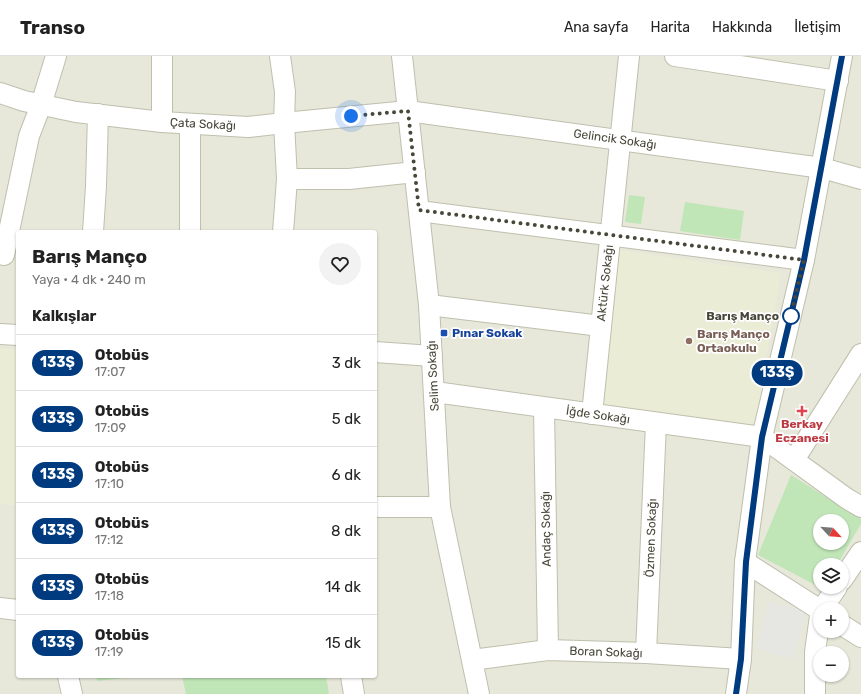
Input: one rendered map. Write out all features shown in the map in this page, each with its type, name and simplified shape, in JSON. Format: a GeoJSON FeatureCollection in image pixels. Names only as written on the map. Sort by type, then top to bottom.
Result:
{"type":"FeatureCollection","features":[{"type":"Feature","properties":{"kind":"street"},"geometry":{"type":"LineString","coordinates":[[7,255],[29,136],[41,105],[56,56]]}},
{"type":"Feature","properties":{"kind":"street"},"geometry":{"type":"LineString","coordinates":[[162,56],[162,122]]}},
{"type":"Feature","properties":{"kind":"street"},"geometry":{"type":"LineString","coordinates":[[280,56],[285,92],[284,123],[287,179],[283,230]]}},
{"type":"Feature","properties":{"kind":"street","name":"Selim Sokağı"},"geometry":{"type":"LineString","coordinates":[[402,56],[429,305],[435,392],[440,507],[479,694]]}},
{"type":"Feature","properties":{"kind":"street","name":"Aktürk Sokağı"},"geometry":{"type":"LineString","coordinates":[[592,414],[629,56]]}},
{"type":"Feature","properties":{"kind":"street"},"geometry":{"type":"LineString","coordinates":[[675,56],[838,81]]}},
{"type":"Feature","properties":{"kind":"street"},"geometry":{"type":"LineString","coordinates":[[736,694],[741,659],[746,562],[762,437],[804,260],[842,56]]}},
{"type":"Feature","properties":{"kind":"street","name":"Çata Sokağı"},"geometry":{"type":"LineString","coordinates":[[0,93],[24,101],[76,112],[162,122],[248,127],[408,111]]}},
{"type":"Feature","properties":{"kind":"street","name":"Gelincik Sokağı"},"geometry":{"type":"LineString","coordinates":[[408,111],[822,168],[860,176]]}},
{"type":"Feature","properties":{"kind":"street"},"geometry":{"type":"LineString","coordinates":[[93,230],[98,114]]}},
{"type":"Feature","properties":{"kind":"street"},"geometry":{"type":"LineString","coordinates":[[190,124],[190,230]]}},
{"type":"Feature","properties":{"kind":"street"},"geometry":{"type":"LineString","coordinates":[[287,179],[349,179],[415,172]]}},
{"type":"Feature","properties":{"kind":"street"},"geometry":{"type":"LineString","coordinates":[[419,210],[804,260]]}},
{"type":"Feature","properties":{"kind":"street"},"geometry":{"type":"LineString","coordinates":[[429,305],[601,326]]}},
{"type":"Feature","properties":{"kind":"street"},"geometry":{"type":"LineString","coordinates":[[0,334],[16,335]]}},
{"type":"Feature","properties":{"kind":"street"},"geometry":{"type":"LineString","coordinates":[[377,352],[432,356]]}},
{"type":"Feature","properties":{"kind":"street"},"geometry":{"type":"LineString","coordinates":[[794,460],[861,354]]}},
{"type":"Feature","properties":{"kind":"street","name":"İğde Sokağı"},"geometry":{"type":"LineString","coordinates":[[435,392],[762,437]]}},
{"type":"Feature","properties":{"kind":"street","name":"Andaç Sokağı"},"geometry":{"type":"LineString","coordinates":[[544,408],[548,650]]}},
{"type":"Feature","properties":{"kind":"street","name":"Özmen Sokağı"},"geometry":{"type":"LineString","coordinates":[[646,653],[656,423]]}},
{"type":"Feature","properties":{"kind":"street"},"geometry":{"type":"LineString","coordinates":[[762,437],[861,507]]}},
{"type":"Feature","properties":{"kind":"street"},"geometry":{"type":"LineString","coordinates":[[377,508],[440,507]]}},
{"type":"Feature","properties":{"kind":"street"},"geometry":{"type":"LineString","coordinates":[[849,570],[861,552]]}},
{"type":"Feature","properties":{"kind":"street"},"geometry":{"type":"LineString","coordinates":[[746,562],[813,605]]}},
{"type":"Feature","properties":{"kind":"street"},"geometry":{"type":"LineString","coordinates":[[0,608],[16,610]]}},
{"type":"Feature","properties":{"kind":"street"},"geometry":{"type":"LineString","coordinates":[[849,629],[861,637]]}},
{"type":"Feature","properties":{"kind":"street"},"geometry":{"type":"LineString","coordinates":[[815,694],[815,652],[817,638]]}},
{"type":"Feature","properties":{"kind":"street","name":"Boran Sokağı"},"geometry":{"type":"LineString","coordinates":[[472,660],[548,650],[646,653],[741,659]]}},
{"type":"Feature","properties":{"kind":"street"},"geometry":{"type":"LineString","coordinates":[[68,678],[72,694]]}},
{"type":"Feature","properties":{"kind":"street"},"geometry":{"type":"LineString","coordinates":[[351,678],[354,694]]}},
{"type":"Feature","properties":{"kind":"shaded area"},"geometry":{"type":"Polygon","coordinates":[[[0,56],[861,56],[861,694],[0,694],[0,56]]]}},
{"type":"Feature","properties":{"kind":"shaded area","name":"Barış Manço Ortaokulu"},"geometry":{"type":"Polygon","coordinates":[[[619,250],[781,273],[754,428],[602,409],[619,250]]]}},
{"type":"Feature","properties":{"kind":"shaded area"},"geometry":{"type":"Polygon","coordinates":[[[0,348],[16,350],[16,505],[0,504],[0,348]]]}},
{"type":"Feature","properties":{"kind":"shaded area"},"geometry":{"type":"Polygon","coordinates":[[[769,602],[806,611],[793,659],[756,649],[769,602]]]}},
{"type":"Feature","properties":{"kind":"green space"},"geometry":{"type":"Polygon","coordinates":[[[629,195],[645,197],[641,224],[625,222],[629,195]]]}},
{"type":"Feature","properties":{"kind":"green space"},"geometry":{"type":"Polygon","coordinates":[[[685,202],[744,211],[740,240],[680,231],[685,202]]]}},
{"type":"Feature","properties":{"kind":"green space"},"geometry":{"type":"Polygon","coordinates":[[[791,475],[861,519],[861,524],[849,544],[849,514],[813,514],[813,550],[846,550],[841,558],[813,558],[813,584],[758,555],[791,475]]]}},
{"type":"Feature","properties":{"kind":"green space"},"geometry":{"type":"Polygon","coordinates":[[[96,678],[123,678],[97,681],[96,678]]]}},
{"type":"Feature","properties":{"kind":"green space"},"geometry":{"type":"Polygon","coordinates":[[[182,678],[326,678],[329,694],[186,694],[182,678]]]}},
{"type":"Feature","properties":{"kind":"bus line","name":"133Ş"},"geometry":{"type":"LineString","coordinates":[[736,694],[741,659],[746,562],[762,437],[804,260],[842,56]]}},
{"type":"Feature","properties":{"kind":"place","name":"Barış Manço"},"geometry":{"type":"Point","coordinates":[791,316]}},
{"type":"Feature","properties":{"kind":"place","name":"Pınar Sokak"},"geometry":{"type":"Point","coordinates":[444,333]}},
{"type":"Feature","properties":{"kind":"place","name":"Barış Manço Ortaokulu"},"geometry":{"type":"Point","coordinates":[689,341]}},
{"type":"Feature","properties":{"kind":"place","name":"Berkay Eczanesi"},"geometry":{"type":"Point","coordinates":[802,411]}},
{"type":"Feature","properties":{"kind":"route"},"geometry":{"type":"LineString","coordinates":[[351,116],[408,111],[419,210],[804,260],[790,319],[791,316]]}}]}
